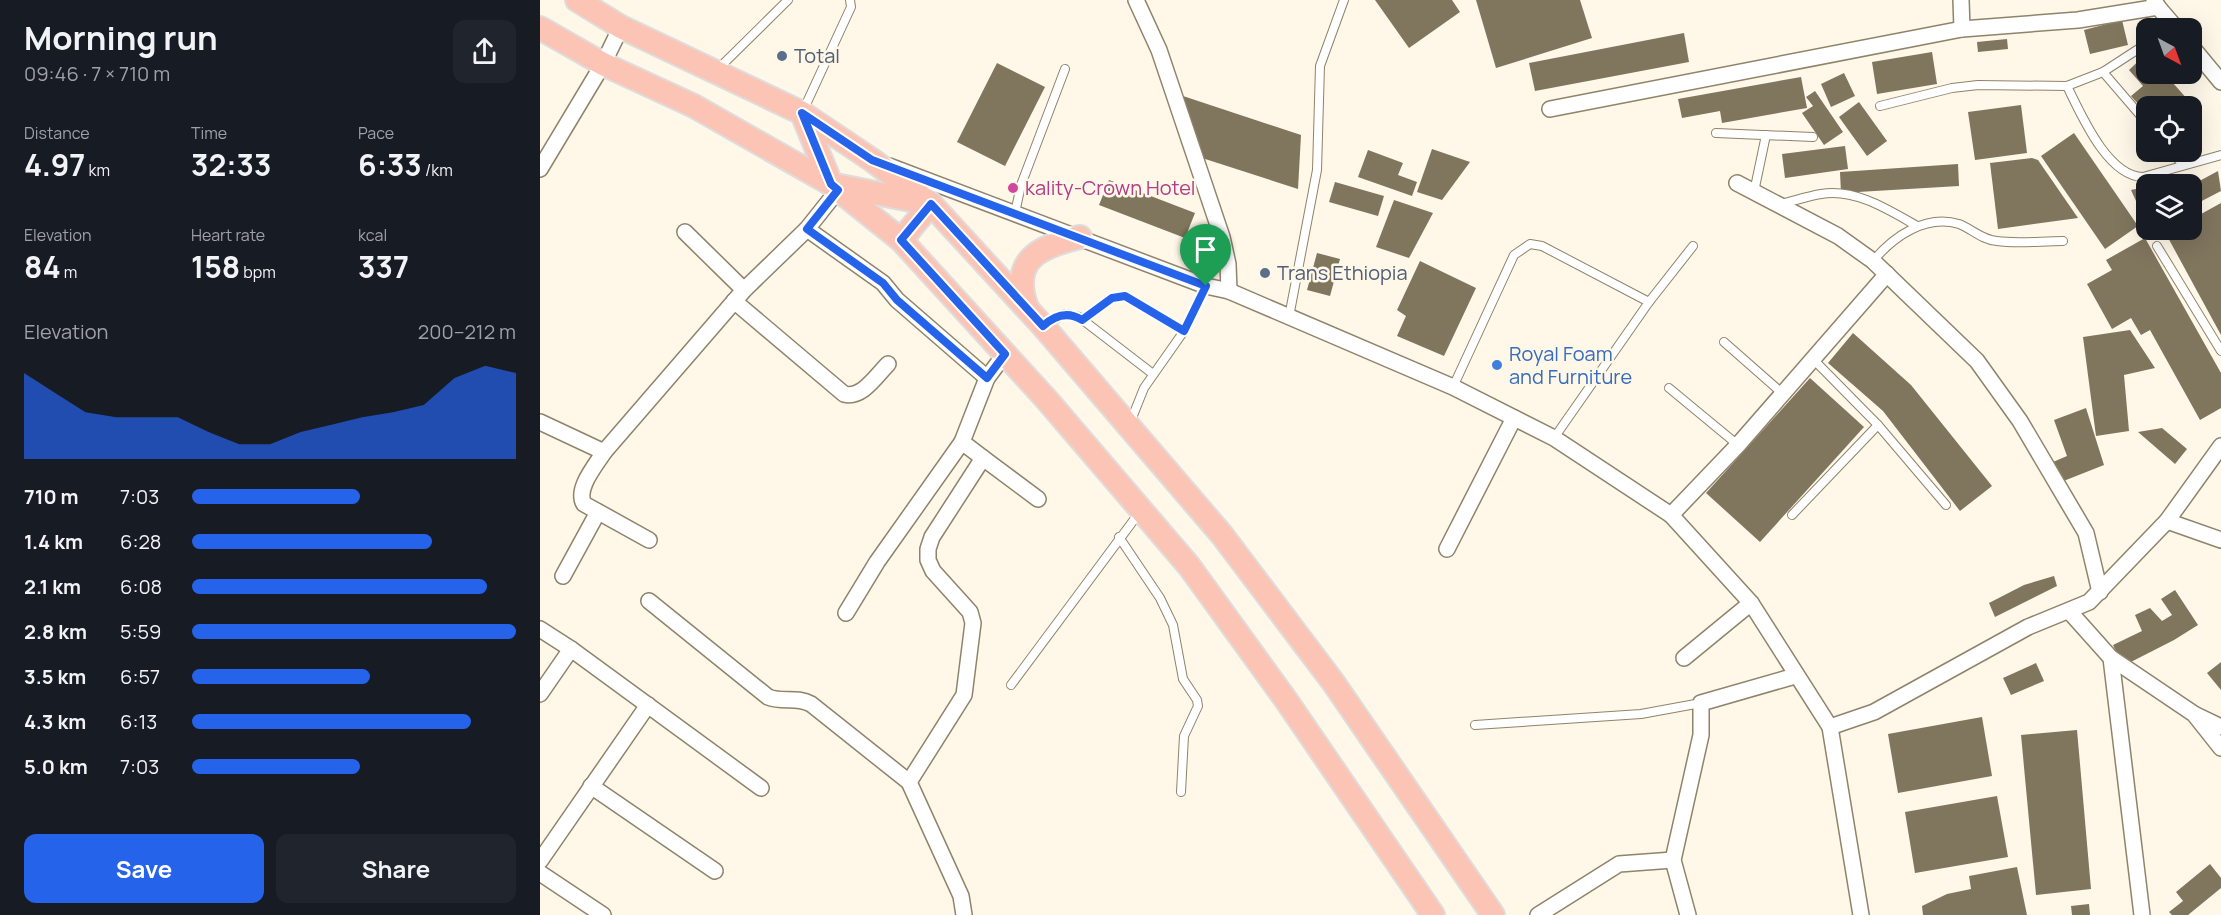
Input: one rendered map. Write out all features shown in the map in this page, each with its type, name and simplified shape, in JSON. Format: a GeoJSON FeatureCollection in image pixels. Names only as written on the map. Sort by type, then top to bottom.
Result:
{"type":"FeatureCollection","features":[{"type":"Feature","properties":{"kind":"main road"},"geometry":{"type":"LineString","coordinates":[[577,0],[621,27],[716,70],[802,113],[872,160],[931,204],[1043,326],[1222,535],[1326,672],[1493,915]]}},
{"type":"Feature","properties":{"kind":"main road"},"geometry":{"type":"LineString","coordinates":[[540,28],[603,64],[694,106],[835,187],[901,240],[1005,354],[1189,566],[1279,691],[1433,915]]}},
{"type":"Feature","properties":{"kind":"main road"},"geometry":{"type":"LineString","coordinates":[[802,113],[835,187]]}},
{"type":"Feature","properties":{"kind":"main road"},"geometry":{"type":"LineString","coordinates":[[835,187],[931,204]]}},
{"type":"Feature","properties":{"kind":"main road"},"geometry":{"type":"LineString","coordinates":[[901,240],[931,204]]}},
{"type":"Feature","properties":{"kind":"main road"},"geometry":{"type":"LineString","coordinates":[[1027,309],[1020,289],[1020,278],[1028,261],[1049,245],[1080,237]]}},
{"type":"Feature","properties":{"kind":"street"},"geometry":{"type":"LineString","coordinates":[[1136,0],[1158,50],[1222,237],[1228,264],[1229,291]]}},
{"type":"Feature","properties":{"kind":"street"},"geometry":{"type":"LineString","coordinates":[[1961,0],[1962,29]]}},
{"type":"Feature","properties":{"kind":"street"},"geometry":{"type":"LineString","coordinates":[[1550,109],[1962,29],[2078,20],[2156,4],[2166,18]]}},
{"type":"Feature","properties":{"kind":"street"},"geometry":{"type":"LineString","coordinates":[[540,169],[603,64],[621,27]]}},
{"type":"Feature","properties":{"kind":"street"},"geometry":{"type":"LineString","coordinates":[[2202,59],[2221,82]]}},
{"type":"Feature","properties":{"kind":"street"},"geometry":{"type":"LineString","coordinates":[[872,160],[1206,286],[1229,291],[1289,319],[1453,387],[1554,438],[1671,515],[1751,603],[1795,676],[1830,727],[1861,915]]}},
{"type":"Feature","properties":{"kind":"street"},"geometry":{"type":"LineString","coordinates":[[1737,183],[1781,204],[1838,236],[1873,261],[1977,361],[2020,421],[2086,533],[2100,592]]}},
{"type":"Feature","properties":{"kind":"street"},"geometry":{"type":"LineString","coordinates":[[649,540],[584,504],[581,498],[582,491],[604,452],[739,296],[807,229],[835,187]]}},
{"type":"Feature","properties":{"kind":"street"},"geometry":{"type":"LineString","coordinates":[[807,229],[883,283],[897,300],[987,378]]}},
{"type":"Feature","properties":{"kind":"street"},"geometry":{"type":"LineString","coordinates":[[685,231],[739,296],[844,394],[850,396],[860,393],[888,364]]}},
{"type":"Feature","properties":{"kind":"street"},"geometry":{"type":"LineString","coordinates":[[1671,515],[1738,445],[1887,274]]}},
{"type":"Feature","properties":{"kind":"street"},"geometry":{"type":"LineString","coordinates":[[846,613],[877,562],[962,442],[987,378],[1005,354]]}},
{"type":"Feature","properties":{"kind":"street"},"geometry":{"type":"LineString","coordinates":[[1447,549],[1514,418]]}},
{"type":"Feature","properties":{"kind":"street"},"geometry":{"type":"LineString","coordinates":[[540,422],[604,452]]}},
{"type":"Feature","properties":{"kind":"street"},"geometry":{"type":"LineString","coordinates":[[962,442],[1038,499]]}},
{"type":"Feature","properties":{"kind":"street"},"geometry":{"type":"LineString","coordinates":[[1830,727],[1874,712],[2028,627],[2089,602],[2167,520],[2221,446]]}},
{"type":"Feature","properties":{"kind":"street"},"geometry":{"type":"LineString","coordinates":[[909,782],[964,695],[973,623],[970,612],[933,571],[928,560],[928,549],[932,537],[983,458]]}},
{"type":"Feature","properties":{"kind":"street"},"geometry":{"type":"LineString","coordinates":[[563,576],[598,512]]}},
{"type":"Feature","properties":{"kind":"street"},"geometry":{"type":"LineString","coordinates":[[2167,520],[2221,540]]}},
{"type":"Feature","properties":{"kind":"street"},"geometry":{"type":"LineString","coordinates":[[649,601],[768,697],[778,701],[799,698],[810,704],[909,782],[961,896],[964,915]]}},
{"type":"Feature","properties":{"kind":"street"},"geometry":{"type":"LineString","coordinates":[[1684,658],[1751,603]]}},
{"type":"Feature","properties":{"kind":"street"},"geometry":{"type":"LineString","coordinates":[[2068,611],[2111,658],[2194,714],[2221,727]]}},
{"type":"Feature","properties":{"kind":"street"},"geometry":{"type":"LineString","coordinates":[[540,629],[571,649],[761,788]]}},
{"type":"Feature","properties":{"kind":"street"},"geometry":{"type":"LineString","coordinates":[[540,694],[571,649]]}},
{"type":"Feature","properties":{"kind":"street"},"geometry":{"type":"LineString","coordinates":[[2111,658],[2142,915]]}},
{"type":"Feature","properties":{"kind":"street"},"geometry":{"type":"LineString","coordinates":[[1688,915],[1673,861],[1701,735],[1701,703],[1795,676]]}},
{"type":"Feature","properties":{"kind":"street"},"geometry":{"type":"LineString","coordinates":[[540,861],[648,705]]}},
{"type":"Feature","properties":{"kind":"street"},"geometry":{"type":"LineString","coordinates":[[2194,714],[2221,748]]}},
{"type":"Feature","properties":{"kind":"street"},"geometry":{"type":"LineString","coordinates":[[591,786],[715,871]]}},
{"type":"Feature","properties":{"kind":"street"},"geometry":{"type":"LineString","coordinates":[[1538,915],[1619,864],[1673,861]]}},
{"type":"Feature","properties":{"kind":"street"},"geometry":{"type":"LineString","coordinates":[[540,873],[603,915]]}},
{"type":"Feature","properties":{"kind":"lane"},"geometry":{"type":"LineString","coordinates":[[716,70],[788,0]]}},
{"type":"Feature","properties":{"kind":"lane"},"geometry":{"type":"LineString","coordinates":[[802,113],[851,7],[850,0]]}},
{"type":"Feature","properties":{"kind":"lane"},"geometry":{"type":"LineString","coordinates":[[1289,319],[1317,170],[1320,66],[1344,0]]}},
{"type":"Feature","properties":{"kind":"lane"},"geometry":{"type":"LineString","coordinates":[[1880,106],[1970,86],[2067,86],[2103,72],[2136,51]]}},
{"type":"Feature","properties":{"kind":"lane"},"geometry":{"type":"LineString","coordinates":[[1015,213],[1021,185],[1065,69]]}},
{"type":"Feature","properties":{"kind":"lane"},"geometry":{"type":"LineString","coordinates":[[2103,72],[2136,110]]}},
{"type":"Feature","properties":{"kind":"lane"},"geometry":{"type":"LineString","coordinates":[[2067,86],[2102,149],[2123,172],[2132,177],[2143,177],[2221,155]]}},
{"type":"Feature","properties":{"kind":"lane"},"geometry":{"type":"LineString","coordinates":[[1716,133],[1813,137]]}},
{"type":"Feature","properties":{"kind":"lane"},"geometry":{"type":"LineString","coordinates":[[1754,192],[1766,135]]}},
{"type":"Feature","properties":{"kind":"lane"},"geometry":{"type":"LineString","coordinates":[[1781,204],[1823,194],[1841,194],[1884,207],[1917,226]]}},
{"type":"Feature","properties":{"kind":"lane"},"geometry":{"type":"LineString","coordinates":[[1873,261],[1885,246],[1917,226],[1943,223],[1959,225],[1997,242],[2063,241]]}},
{"type":"Feature","properties":{"kind":"lane"},"geometry":{"type":"LineString","coordinates":[[1453,387],[1514,255],[1530,244],[1542,246],[1649,302]]}},
{"type":"Feature","properties":{"kind":"lane"},"geometry":{"type":"LineString","coordinates":[[1554,438],[1649,302],[1693,246]]}},
{"type":"Feature","properties":{"kind":"lane"},"geometry":{"type":"LineString","coordinates":[[2157,246],[2221,351]]}},
{"type":"Feature","properties":{"kind":"lane"},"geometry":{"type":"LineString","coordinates":[[1128,428],[1144,388],[1184,331],[1206,286]]}},
{"type":"Feature","properties":{"kind":"lane"},"geometry":{"type":"LineString","coordinates":[[1082,320],[1112,298],[1125,296],[1184,331]]}},
{"type":"Feature","properties":{"kind":"lane"},"geometry":{"type":"LineString","coordinates":[[1043,326],[1050,320],[1065,314],[1082,320],[1154,374]]}},
{"type":"Feature","properties":{"kind":"lane"},"geometry":{"type":"LineString","coordinates":[[1724,342],[1782,393]]}},
{"type":"Feature","properties":{"kind":"lane"},"geometry":{"type":"LineString","coordinates":[[1813,359],[1878,425],[1946,505]]}},
{"type":"Feature","properties":{"kind":"lane"},"geometry":{"type":"LineString","coordinates":[[1669,388],[1738,445]]}},
{"type":"Feature","properties":{"kind":"lane"},"geometry":{"type":"LineString","coordinates":[[1792,515],[1878,425]]}},
{"type":"Feature","properties":{"kind":"lane"},"geometry":{"type":"LineString","coordinates":[[1011,685],[1141,510]]}},
{"type":"Feature","properties":{"kind":"lane"},"geometry":{"type":"LineString","coordinates":[[1119,537],[1160,598],[1173,625],[1183,679],[1197,700],[1198,706],[1184,736],[1181,792]]}},
{"type":"Feature","properties":{"kind":"lane"},"geometry":{"type":"LineString","coordinates":[[1475,725],[1641,714],[1701,703]]}},
{"type":"Feature","properties":{"kind":"building"},"geometry":{"type":"Polygon","coordinates":[[[1375,0],[1452,0],[1460,12],[1409,48],[1375,0]]]}},
{"type":"Feature","properties":{"kind":"building"},"geometry":{"type":"Polygon","coordinates":[[[1476,0],[1580,0],[1592,38],[1496,68],[1476,0]]]}},
{"type":"Feature","properties":{"kind":"building"},"geometry":{"type":"Polygon","coordinates":[[[2122,20],[2128,45],[2090,54],[2084,30],[2122,20]]]}},
{"type":"Feature","properties":{"kind":"building"},"geometry":{"type":"Polygon","coordinates":[[[1684,33],[1689,62],[1535,91],[1529,63],[1684,33]]]}},
{"type":"Feature","properties":{"kind":"building"},"geometry":{"type":"Polygon","coordinates":[[[2007,39],[2008,49],[1978,52],[1977,42],[2007,39]]]}},
{"type":"Feature","properties":{"kind":"building"},"geometry":{"type":"Polygon","coordinates":[[[1932,52],[1937,84],[1877,94],[1872,62],[1932,52]]]}},
{"type":"Feature","properties":{"kind":"building"},"geometry":{"type":"Polygon","coordinates":[[[997,63],[1045,87],[1005,166],[957,142],[997,63]]]}},
{"type":"Feature","properties":{"kind":"building"},"geometry":{"type":"Polygon","coordinates":[[[2136,63],[2136,78],[2129,70],[2136,63]]]}},
{"type":"Feature","properties":{"kind":"building"},"geometry":{"type":"Polygon","coordinates":[[[1844,73],[1855,96],[1831,107],[1821,84],[1844,73]]]}},
{"type":"Feature","properties":{"kind":"building"},"geometry":{"type":"Polygon","coordinates":[[[1801,77],[1807,108],[1722,123],[1720,111],[1682,118],[1678,99],[1801,77]]]}},
{"type":"Feature","properties":{"kind":"building"},"geometry":{"type":"Polygon","coordinates":[[[2141,84],[2174,84],[2184,96],[2136,96],[2136,102],[2131,96],[2143,86],[2141,84]]]}},
{"type":"Feature","properties":{"kind":"building"},"geometry":{"type":"Polygon","coordinates":[[[1815,91],[1843,132],[1824,145],[1802,113],[1813,106],[1806,97],[1815,91]]]}},
{"type":"Feature","properties":{"kind":"building"},"geometry":{"type":"Polygon","coordinates":[[[1183,96],[1301,135],[1298,189],[1199,157],[1183,96]]]}},
{"type":"Feature","properties":{"kind":"building"},"geometry":{"type":"Polygon","coordinates":[[[1859,102],[1887,141],[1867,156],[1839,117],[1859,102]]]}},
{"type":"Feature","properties":{"kind":"building"},"geometry":{"type":"Polygon","coordinates":[[[2021,105],[2027,153],[1975,160],[1968,112],[2021,105]]]}},
{"type":"Feature","properties":{"kind":"building"},"geometry":{"type":"Polygon","coordinates":[[[2074,133],[2136,223],[2136,227],[2105,249],[2041,156],[2074,133]]]}},
{"type":"Feature","properties":{"kind":"building"},"geometry":{"type":"Polygon","coordinates":[[[1845,146],[1848,169],[1785,178],[1782,154],[1845,146]]]}},
{"type":"Feature","properties":{"kind":"building"},"geometry":{"type":"Polygon","coordinates":[[[1432,149],[1470,162],[1442,200],[1417,192],[1432,149]]]}},
{"type":"Feature","properties":{"kind":"building"},"geometry":{"type":"Polygon","coordinates":[[[1368,150],[1403,163],[1398,175],[1417,182],[1412,196],[1358,177],[1368,150]]]}},
{"type":"Feature","properties":{"kind":"building"},"geometry":{"type":"Polygon","coordinates":[[[2032,158],[2038,160],[2078,218],[1998,229],[1990,163],[2032,158]]]}},
{"type":"Feature","properties":{"kind":"building"},"geometry":{"type":"Polygon","coordinates":[[[1958,164],[1959,186],[1841,193],[1840,172],[1958,164]]]}},
{"type":"Feature","properties":{"kind":"building"},"geometry":{"type":"Polygon","coordinates":[[[2218,171],[2221,191],[2202,201],[2202,180],[2218,171]]]}},
{"type":"Feature","properties":{"kind":"building"},"geometry":{"type":"Polygon","coordinates":[[[1109,180],[1195,213],[1185,238],[1099,205],[1109,180]]]}},
{"type":"Feature","properties":{"kind":"building"},"geometry":{"type":"Polygon","coordinates":[[[1335,182],[1384,196],[1378,216],[1329,202],[1335,182]]]}},
{"type":"Feature","properties":{"kind":"building"},"geometry":{"type":"Polygon","coordinates":[[[2136,189],[2136,201],[2131,190],[2136,189]]]}},
{"type":"Feature","properties":{"kind":"building"},"geometry":{"type":"Polygon","coordinates":[[[1394,200],[1433,213],[1409,258],[1376,247],[1394,200]]]}},
{"type":"Feature","properties":{"kind":"building"},"geometry":{"type":"Polygon","coordinates":[[[2221,203],[2221,335],[2169,240],[2202,240],[2202,213],[2221,203]]]}},
{"type":"Feature","properties":{"kind":"building"},"geometry":{"type":"Polygon","coordinates":[[[2141,240],[2146,240],[2221,373],[2221,408],[2200,420],[2150,330],[2141,335],[2131,318],[2112,329],[2087,284],[2112,270],[2106,260],[2141,240]]]}},
{"type":"Feature","properties":{"kind":"building"},"geometry":{"type":"Polygon","coordinates":[[[1317,253],[1340,259],[1330,296],[1307,290],[1317,253]]]}},
{"type":"Feature","properties":{"kind":"building"},"geometry":{"type":"Polygon","coordinates":[[[1420,261],[1476,288],[1444,356],[1397,336],[1406,316],[1397,310],[1420,261]]]}},
{"type":"Feature","properties":{"kind":"building"},"geometry":{"type":"Polygon","coordinates":[[[2130,330],[2155,368],[2124,375],[2129,431],[2096,436],[2083,337],[2130,330]]]}},
{"type":"Feature","properties":{"kind":"building"},"geometry":{"type":"Polygon","coordinates":[[[1853,333],[1911,385],[1992,486],[1960,511],[1883,411],[1828,363],[1853,333]]]}},
{"type":"Feature","properties":{"kind":"building"},"geometry":{"type":"Polygon","coordinates":[[[1810,378],[1864,427],[1760,542],[1706,493],[1810,378]]]}},
{"type":"Feature","properties":{"kind":"building"},"geometry":{"type":"Polygon","coordinates":[[[2086,408],[2104,465],[2061,482],[2053,462],[2067,456],[2054,420],[2086,408]]]}},
{"type":"Feature","properties":{"kind":"building"},"geometry":{"type":"Polygon","coordinates":[[[2162,428],[2187,449],[2175,464],[2138,432],[2162,428]]]}},
{"type":"Feature","properties":{"kind":"building"},"geometry":{"type":"Polygon","coordinates":[[[2054,576],[2057,586],[1995,617],[1989,603],[2024,585],[2054,576]]]}},
{"type":"Feature","properties":{"kind":"building"},"geometry":{"type":"Polygon","coordinates":[[[2175,590],[2198,625],[2123,666],[2113,645],[2142,631],[2135,615],[2150,608],[2162,621],[2172,615],[2161,599],[2175,590]]]}},
{"type":"Feature","properties":{"kind":"building"},"geometry":{"type":"Polygon","coordinates":[[[2221,662],[2221,690],[2207,673],[2221,662]]]}},
{"type":"Feature","properties":{"kind":"building"},"geometry":{"type":"Polygon","coordinates":[[[2036,663],[2044,681],[2011,695],[2003,678],[2036,663]]]}},
{"type":"Feature","properties":{"kind":"building"},"geometry":{"type":"Polygon","coordinates":[[[1982,717],[1992,776],[1898,793],[1888,734],[1982,717]]]}},
{"type":"Feature","properties":{"kind":"building"},"geometry":{"type":"Polygon","coordinates":[[[2077,730],[2091,889],[2036,895],[2021,735],[2077,730]]]}},
{"type":"Feature","properties":{"kind":"building"},"geometry":{"type":"Polygon","coordinates":[[[1997,796],[2008,857],[1915,873],[1905,812],[1997,796]]]}},
{"type":"Feature","properties":{"kind":"building"},"geometry":{"type":"Polygon","coordinates":[[[2210,864],[2221,878],[2221,888],[2188,915],[2172,915],[2169,912],[2183,901],[2176,892],[2210,864]]]}},
{"type":"Feature","properties":{"kind":"building"},"geometry":{"type":"Polygon","coordinates":[[[2017,867],[2027,915],[1923,915],[1922,906],[1947,894],[1971,889],[1969,876],[2017,867]]]}},
{"type":"Feature","properties":{"kind":"building"},"geometry":{"type":"Polygon","coordinates":[[[2089,904],[2090,915],[2072,915],[2071,906],[2089,904]]]}},
{"type":"Feature","properties":{"kind":"place","name":"Total"},"geometry":{"type":"Point","coordinates":[782,56]}},
{"type":"Feature","properties":{"kind":"place","name":"kality-Crown Hotel"},"geometry":{"type":"Point","coordinates":[1013,188]}},
{"type":"Feature","properties":{"kind":"place","name":"Trans Ethiopia"},"geometry":{"type":"Point","coordinates":[1265,273]}},
{"type":"Feature","properties":{"kind":"place","name":"Royal Foam and Furniture"},"geometry":{"type":"Point","coordinates":[1497,365]}},
{"type":"Feature","properties":{"kind":"route"},"geometry":{"type":"LineString","coordinates":[[802,113],[872,160],[1206,286],[1184,331],[1125,296],[1112,298],[1082,320],[1065,314],[1050,320],[1043,326],[931,204],[901,240],[1005,354],[987,378],[897,300],[883,283],[807,229],[838,190],[831,184],[802,113]]}}]}
